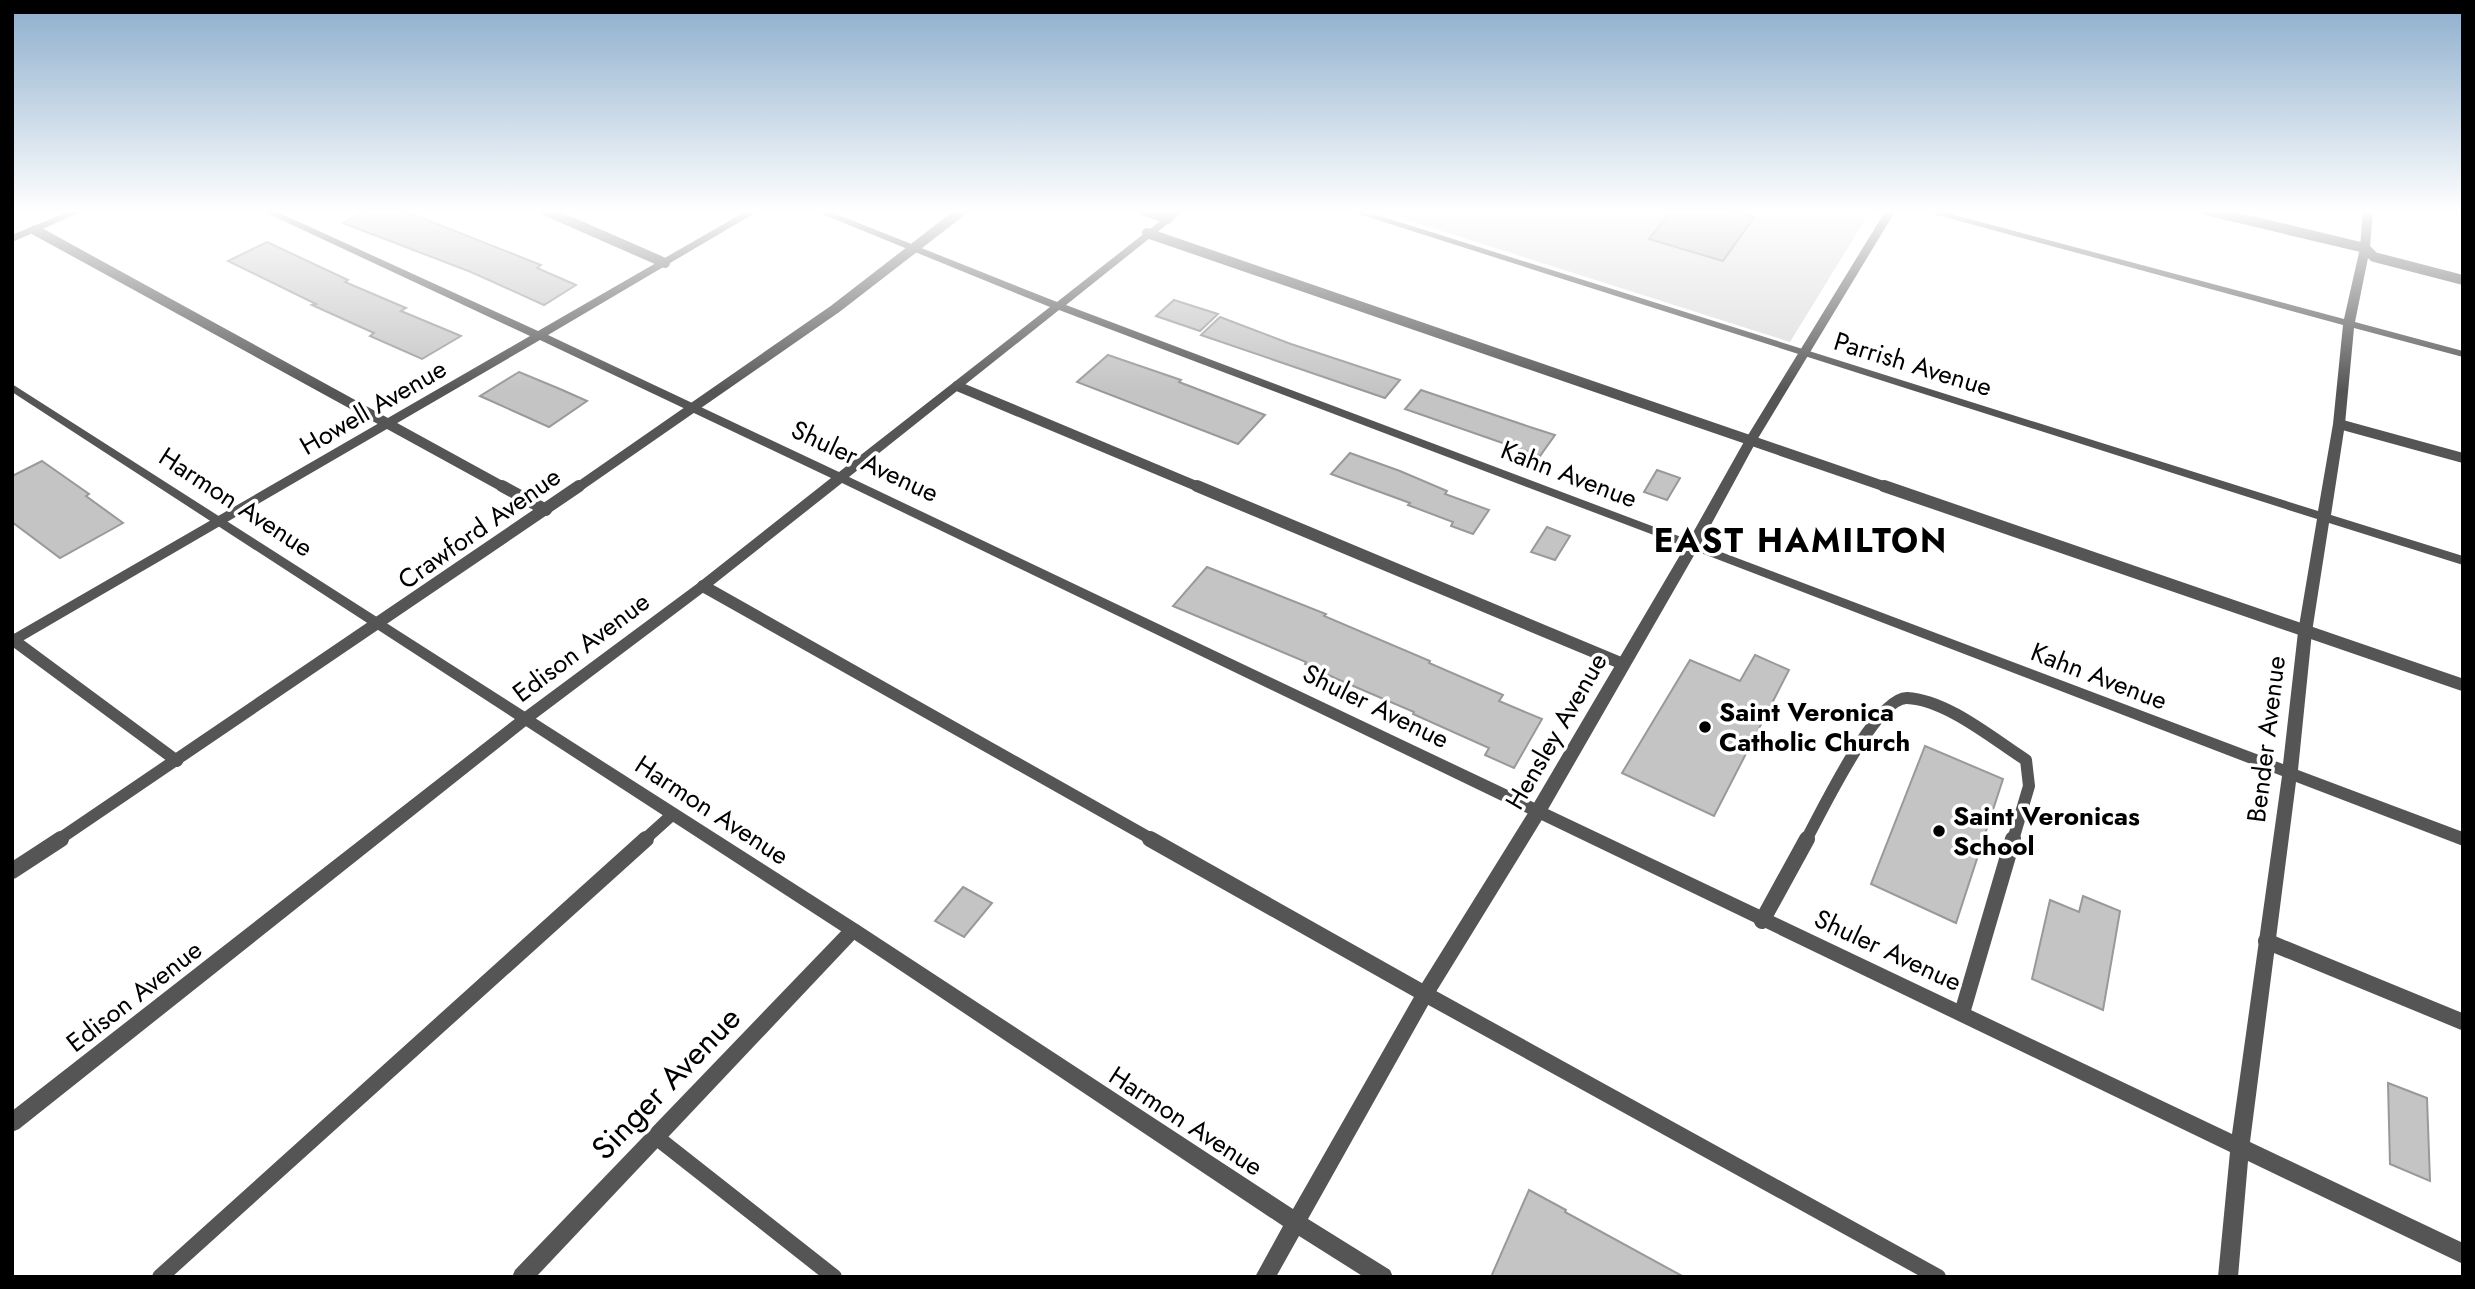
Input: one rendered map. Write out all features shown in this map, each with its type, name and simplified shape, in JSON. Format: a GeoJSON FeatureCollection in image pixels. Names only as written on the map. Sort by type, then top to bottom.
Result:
{"type":"FeatureCollection","features":[{"type":"Feature","properties":{"kind":"street","name":"Shuler Avenue"},"geometry":{"type":"LineString","coordinates":[[396,270],[839,477],[2463,1254]]}},
{"type":"Feature","properties":{"kind":"street","name":"Howell Avenue"},"geometry":{"type":"LineString","coordinates":[[13,641],[653,270]]}},
{"type":"Feature","properties":{"kind":"street","name":"Kahn Avenue"},"geometry":{"type":"LineString","coordinates":[[969,270],[2463,839]]}},
{"type":"Feature","properties":{"kind":"street","name":"Edison Avenue"},"geometry":{"type":"LineString","coordinates":[[12,1124],[525,719],[703,586],[1100,270]]}},
{"type":"Feature","properties":{"kind":"street","name":"Parrish Avenue"},"geometry":{"type":"LineString","coordinates":[[1541,270],[2463,561]]}},
{"type":"Feature","properties":{"kind":"street","name":"Hensley Avenue"},"geometry":{"type":"LineString","coordinates":[[1265,1277],[1425,994],[1537,813],[1751,440],[1855,270]]}},
{"type":"Feature","properties":{"kind":"street"},"geometry":{"type":"LineString","coordinates":[[2150,270],[2463,354]]}},
{"type":"Feature","properties":{"kind":"street","name":"Bender Avenue"},"geometry":{"type":"LineString","coordinates":[[2228,1277],[2240,1148],[2290,773],[2305,632],[2339,424],[2349,323],[2360,270]]}},
{"type":"Feature","properties":{"kind":"street","name":"Harmon Avenue"},"geometry":{"type":"LineString","coordinates":[[12,387],[853,930],[1382,1277]]}},
{"type":"Feature","properties":{"kind":"street","name":"Singer Avenue"},"geometry":{"type":"LineString","coordinates":[[522,1277],[853,930]]}},
{"type":"Feature","properties":{"kind":"lane"},"geometry":{"type":"LineString","coordinates":[[109,270],[546,510]]}},
{"type":"Feature","properties":{"kind":"lane","name":"Crawford Avenue"},"geometry":{"type":"LineString","coordinates":[[12,871],[381,624],[887,270]]}},
{"type":"Feature","properties":{"kind":"lane"},"geometry":{"type":"LineString","coordinates":[[1255,270],[2463,685]]}},
{"type":"Feature","properties":{"kind":"lane"},"geometry":{"type":"LineString","coordinates":[[2425,270],[2463,280]]}},
{"type":"Feature","properties":{"kind":"lane"},"geometry":{"type":"LineString","coordinates":[[957,386],[1623,664]]}},
{"type":"Feature","properties":{"kind":"lane"},"geometry":{"type":"LineString","coordinates":[[2339,424],[2463,458]]}},
{"type":"Feature","properties":{"kind":"lane"},"geometry":{"type":"LineString","coordinates":[[703,586],[1425,994],[1938,1277]]}},
{"type":"Feature","properties":{"kind":"lane"},"geometry":{"type":"LineString","coordinates":[[13,641],[177,761]]}},
{"type":"Feature","properties":{"kind":"lane"},"geometry":{"type":"LineString","coordinates":[[1762,920],[1863,737],[1893,701],[1906,698],[1944,708],[2026,761],[2029,786],[1962,1013]]}},
{"type":"Feature","properties":{"kind":"lane"},"geometry":{"type":"LineString","coordinates":[[160,1277],[673,814]]}},
{"type":"Feature","properties":{"kind":"lane"},"geometry":{"type":"LineString","coordinates":[[2266,941],[2463,1021]]}},
{"type":"Feature","properties":{"kind":"lane"},"geometry":{"type":"LineString","coordinates":[[656,1137],[834,1277]]}},
{"type":"Feature","properties":{"kind":"shaded area"},"geometry":{"type":"Polygon","coordinates":[[[1565,270],[1834,270],[1790,342],[1565,270]]]}},
{"type":"Feature","properties":{"kind":"building"},"geometry":{"type":"Polygon","coordinates":[[[247,270],[327,270],[348,280],[345,282],[406,308],[401,311],[461,336],[422,359],[370,336],[374,333],[312,305],[316,304],[247,270]]]}},
{"type":"Feature","properties":{"kind":"building"},"geometry":{"type":"Polygon","coordinates":[[[466,270],[542,270],[576,285],[544,305],[466,270]]]}},
{"type":"Feature","properties":{"kind":"building"},"geometry":{"type":"Polygon","coordinates":[[[1174,300],[1218,314],[1200,331],[1156,316],[1174,300]]]}},
{"type":"Feature","properties":{"kind":"building"},"geometry":{"type":"Polygon","coordinates":[[[1220,317],[1400,380],[1385,398],[1201,335],[1220,317]]]}},
{"type":"Feature","properties":{"kind":"building"},"geometry":{"type":"Polygon","coordinates":[[[1108,355],[1181,380],[1179,382],[1265,415],[1238,444],[1077,382],[1108,355]]]}},
{"type":"Feature","properties":{"kind":"building"},"geometry":{"type":"Polygon","coordinates":[[[519,372],[587,401],[549,427],[480,396],[519,372]]]}},
{"type":"Feature","properties":{"kind":"building"},"geometry":{"type":"Polygon","coordinates":[[[1421,390],[1555,435],[1540,456],[1405,409],[1421,390]]]}},
{"type":"Feature","properties":{"kind":"building"},"geometry":{"type":"Polygon","coordinates":[[[1350,453],[1400,471],[1447,491],[1445,494],[1489,510],[1473,534],[1451,526],[1453,522],[1408,505],[1410,503],[1331,474],[1350,453]]]}},
{"type":"Feature","properties":{"kind":"building"},"geometry":{"type":"Polygon","coordinates":[[[42,461],[89,494],[86,496],[123,523],[60,558],[12,522],[12,476],[42,461]]]}},
{"type":"Feature","properties":{"kind":"building"},"geometry":{"type":"Polygon","coordinates":[[[1657,470],[1680,478],[1667,500],[1644,492],[1657,470]]]}},
{"type":"Feature","properties":{"kind":"building"},"geometry":{"type":"Polygon","coordinates":[[[1547,527],[1570,536],[1555,560],[1531,552],[1547,527]]]}},
{"type":"Feature","properties":{"kind":"building"},"geometry":{"type":"Polygon","coordinates":[[[1207,567],[1326,614],[1324,616],[1430,661],[1429,663],[1503,695],[1499,701],[1542,719],[1514,768],[1485,755],[1489,748],[1413,714],[1414,712],[1337,679],[1305,664],[1306,662],[1173,606],[1207,567]]]}},
{"type":"Feature","properties":{"kind":"building","name":"Saint Veronica Catholic Church"},"geometry":{"type":"Polygon","coordinates":[[[1755,655],[1789,670],[1714,816],[1622,773],[1690,660],[1740,681],[1755,655]]]}},
{"type":"Feature","properties":{"kind":"building","name":"Saint Veronicas School"},"geometry":{"type":"Polygon","coordinates":[[[1925,746],[2003,779],[1956,923],[1871,884],[1925,746]]]}},
{"type":"Feature","properties":{"kind":"building"},"geometry":{"type":"Polygon","coordinates":[[[963,887],[992,903],[964,937],[935,921],[963,887]]]}},
{"type":"Feature","properties":{"kind":"building"},"geometry":{"type":"Polygon","coordinates":[[[2083,896],[2120,911],[2103,1010],[2032,979],[2050,900],[2079,912],[2083,896]]]}},
{"type":"Feature","properties":{"kind":"building"},"geometry":{"type":"Polygon","coordinates":[[[2388,1083],[2427,1098],[2430,1181],[2390,1164],[2388,1083]]]}},
{"type":"Feature","properties":{"kind":"building"},"geometry":{"type":"Polygon","coordinates":[[[1529,1190],[1566,1210],[1565,1212],[1684,1277],[1491,1277],[1529,1190]]]}},
{"type":"Feature","properties":{"kind":"place","name":"Saint Veronica Catholic Church"},"geometry":{"type":"Point","coordinates":[1705,727]}},
{"type":"Feature","properties":{"kind":"place","name":"Saint Veronicas School"},"geometry":{"type":"Point","coordinates":[1939,831]}},
{"type":"Feature","properties":{"kind":"district","name":"EAST HAMILTON"},"geometry":{"type":"Point","coordinates":[1801,540]}}]}
